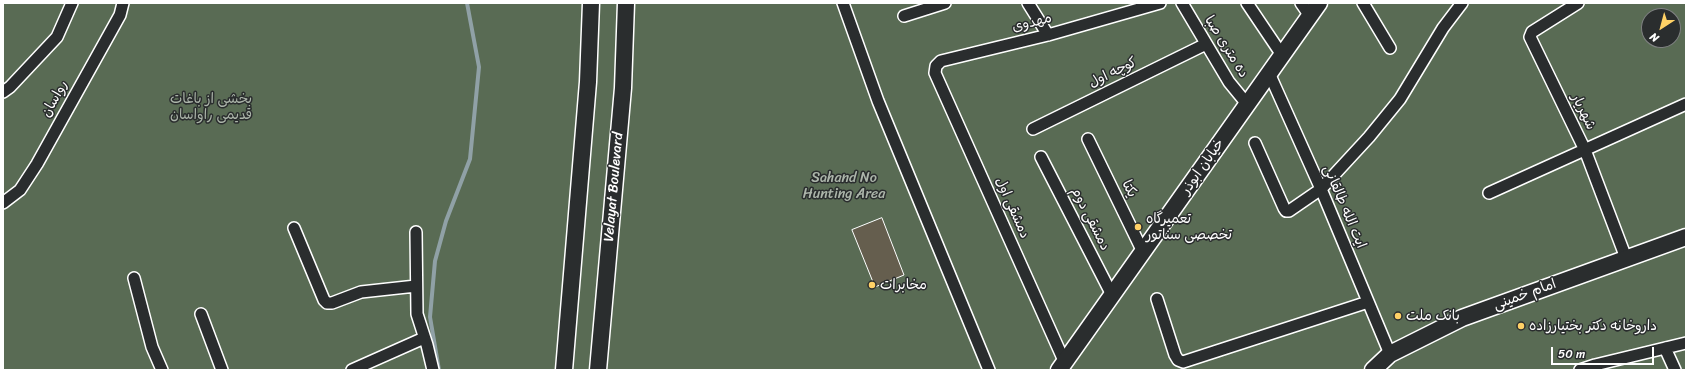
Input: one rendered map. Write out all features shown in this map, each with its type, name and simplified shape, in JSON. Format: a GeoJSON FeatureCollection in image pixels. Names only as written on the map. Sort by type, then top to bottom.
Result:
{"type":"FeatureCollection","features":[{"type":"Feature","properties":{"kind":"main road"},"geometry":{"type":"LineString","coordinates":[[564,370],[588,82],[591,3]]}},
{"type":"Feature","properties":{"kind":"main road","name":"Velayat Boulevard"},"geometry":{"type":"LineString","coordinates":[[598,370],[623,88],[626,3]]}},
{"type":"Feature","properties":{"kind":"main road","name":"خیابان ابوذر"},"geometry":{"type":"LineString","coordinates":[[1062,366],[1282,55],[1310,7]]}},
{"type":"Feature","properties":{"kind":"main road","name":"امام خمینی"},"geometry":{"type":"LineString","coordinates":[[1373,370],[1390,354],[1462,318],[1686,237]]}},
{"type":"Feature","properties":{"kind":"street"},"geometry":{"type":"LineString","coordinates":[[3,92],[10,87],[57,37],[72,3]]}},
{"type":"Feature","properties":{"kind":"street","name":"رواسان"},"geometry":{"type":"LineString","coordinates":[[3,202],[20,190],[37,164],[120,15],[123,3]]}},
{"type":"Feature","properties":{"kind":"street"},"geometry":{"type":"LineString","coordinates":[[843,3],[878,100],[989,370]]}},
{"type":"Feature","properties":{"kind":"street"},"geometry":{"type":"LineString","coordinates":[[904,16],[945,3]]}},
{"type":"Feature","properties":{"kind":"street"},"geometry":{"type":"LineString","coordinates":[[1028,3],[1048,35]]}},
{"type":"Feature","properties":{"kind":"street","name":"مهدوی"},"geometry":{"type":"LineString","coordinates":[[936,66],[941,61],[1048,35],[1160,3]]}},
{"type":"Feature","properties":{"kind":"street","name":"ده متری صبا"},"geometry":{"type":"LineString","coordinates":[[1182,3],[1229,82],[1247,104]]}},
{"type":"Feature","properties":{"kind":"street"},"geometry":{"type":"LineString","coordinates":[[1247,3],[1282,55]]}},
{"type":"Feature","properties":{"kind":"street"},"geometry":{"type":"LineString","coordinates":[[1363,3],[1390,48]]}},
{"type":"Feature","properties":{"kind":"street"},"geometry":{"type":"LineString","coordinates":[[1255,143],[1284,208],[1286,211],[1289,211],[1321,189],[1369,137],[1400,99],[1443,28],[1462,3]]}},
{"type":"Feature","properties":{"kind":"street","name":"شهریار"},"geometry":{"type":"LineString","coordinates":[[1578,3],[1532,32],[1530,37],[1585,150],[1626,258]]}},
{"type":"Feature","properties":{"kind":"street","name":"کوچه اول"},"geometry":{"type":"LineString","coordinates":[[1033,129],[1206,44]]}},
{"type":"Feature","properties":{"kind":"street","name":"دمشقی اول"},"geometry":{"type":"LineString","coordinates":[[936,66],[935,73],[1062,366]]}},
{"type":"Feature","properties":{"kind":"street","name":"ایت الله طالقانی"},"geometry":{"type":"LineString","coordinates":[[1269,73],[1321,189],[1390,354]]}},
{"type":"Feature","properties":{"kind":"street"},"geometry":{"type":"LineString","coordinates":[[1489,193],[1686,104]]}},
{"type":"Feature","properties":{"kind":"street","name":"یکتا"},"geometry":{"type":"LineString","coordinates":[[1088,139],[1143,252]]}},
{"type":"Feature","properties":{"kind":"street","name":"دمشقی دوم"},"geometry":{"type":"LineString","coordinates":[[1041,157],[1112,295]]}},
{"type":"Feature","properties":{"kind":"street"},"geometry":{"type":"LineString","coordinates":[[294,228],[324,300],[327,303],[332,303],[361,292],[416,286]]}},
{"type":"Feature","properties":{"kind":"street"},"geometry":{"type":"LineString","coordinates":[[416,232],[417,314],[432,370]]}},
{"type":"Feature","properties":{"kind":"street"},"geometry":{"type":"LineString","coordinates":[[134,278],[152,346],[162,370]]}},
{"type":"Feature","properties":{"kind":"street"},"geometry":{"type":"LineString","coordinates":[[1157,299],[1175,355],[1178,360],[1183,362],[1368,302]]}},
{"type":"Feature","properties":{"kind":"street"},"geometry":{"type":"LineString","coordinates":[[201,314],[222,370]]}},
{"type":"Feature","properties":{"kind":"street"},"geometry":{"type":"LineString","coordinates":[[352,370],[424,338]]}},
{"type":"Feature","properties":{"kind":"street"},"geometry":{"type":"LineString","coordinates":[[1582,370],[1686,343]]}},
{"type":"Feature","properties":{"kind":"street"},"geometry":{"type":"LineString","coordinates":[[1665,348],[1675,370]]}},
{"type":"Feature","properties":{"kind":"green space","name":"Sahand No Hunting Area"},"geometry":{"type":"Polygon","coordinates":[[[3,3],[1686,3],[1686,370],[3,370],[3,3]]]}},
{"type":"Feature","properties":{"kind":"building"},"geometry":{"type":"Polygon","coordinates":[[[882,218],[904,275],[875,287],[852,230],[882,218]]]}},
{"type":"Feature","properties":{"kind":"waterway"},"geometry":{"type":"LineString","coordinates":[[439,370],[430,317],[435,261],[446,221],[470,159],[479,67],[467,3]]}},
{"type":"Feature","properties":{"kind":"place","name":"تعمیرگاه تخصصی سناتور"},"geometry":{"type":"Point","coordinates":[1138,227]}},
{"type":"Feature","properties":{"kind":"place","name":"مخابرات"},"geometry":{"type":"Point","coordinates":[872,285]}},
{"type":"Feature","properties":{"kind":"place","name":"بانک ملت"},"geometry":{"type":"Point","coordinates":[1398,316]}},
{"type":"Feature","properties":{"kind":"place","name":"داروخانه دکتر بختیارزاده"},"geometry":{"type":"Point","coordinates":[1521,326]}},
{"type":"Feature","properties":{"kind":"park label","name":"بخشی از باغات قدیمی راواسان"},"geometry":{"type":"Point","coordinates":[211,108]}}]}
